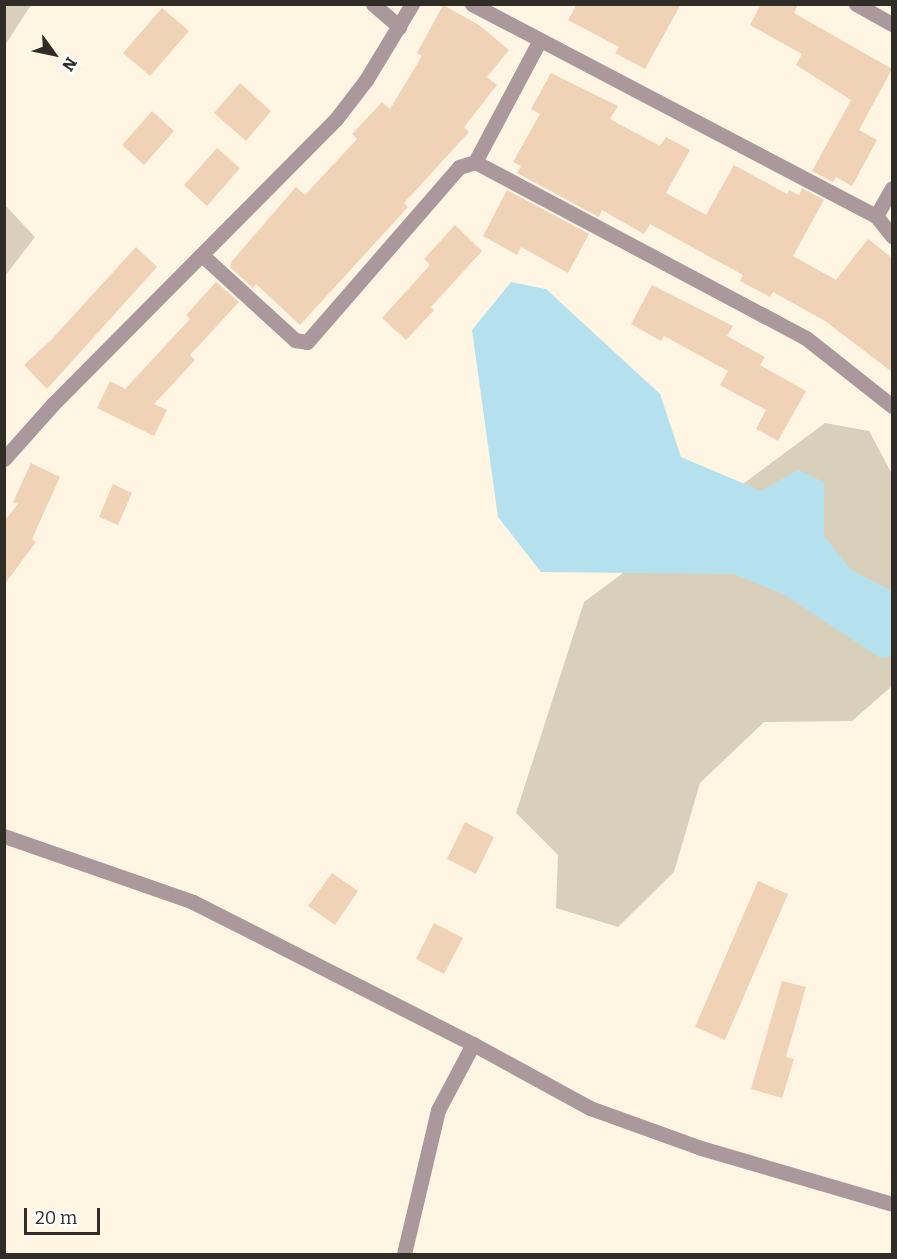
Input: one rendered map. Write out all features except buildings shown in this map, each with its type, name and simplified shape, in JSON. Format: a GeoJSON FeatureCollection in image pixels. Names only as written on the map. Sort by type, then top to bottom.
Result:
{"type":"FeatureCollection","features":[{"type":"Feature","properties":{"kind":"street"},"geometry":{"type":"LineString","coordinates":[[373,4],[399,27]]}},
{"type":"Feature","properties":{"kind":"street"},"geometry":{"type":"LineString","coordinates":[[4,459],[53,404],[203,256],[336,118],[399,27],[412,4]]}},
{"type":"Feature","properties":{"kind":"street"},"geometry":{"type":"LineString","coordinates":[[472,4],[876,216],[892,236]]}},
{"type":"Feature","properties":{"kind":"street"},"geometry":{"type":"LineString","coordinates":[[856,4],[892,24]]}},
{"type":"Feature","properties":{"kind":"street"},"geometry":{"type":"LineString","coordinates":[[203,256],[295,340],[307,342],[459,167],[475,162],[540,40]]}},
{"type":"Feature","properties":{"kind":"street"},"geometry":{"type":"LineString","coordinates":[[475,162],[806,338],[892,406]]}},
{"type":"Feature","properties":{"kind":"street"},"geometry":{"type":"LineString","coordinates":[[876,216],[892,188]]}},
{"type":"Feature","properties":{"kind":"street"},"geometry":{"type":"LineString","coordinates":[[4,836],[193,902],[473,1044],[590,1108],[701,1148],[892,1204]]}},
{"type":"Feature","properties":{"kind":"street"},"geometry":{"type":"LineString","coordinates":[[404,1254],[438,1110],[473,1044]]}},
{"type":"Feature","properties":{"kind":"shaded area"},"geometry":{"type":"Polygon","coordinates":[[[4,5],[31,5],[5,45],[4,5]]]}},
{"type":"Feature","properties":{"kind":"shaded area"},"geometry":{"type":"Polygon","coordinates":[[[5,205],[35,237],[5,276],[5,205]]]}},
{"type":"Feature","properties":{"kind":"shaded area"},"geometry":{"type":"Polygon","coordinates":[[[825,423],[869,431],[892,474],[892,686],[852,721],[764,722],[700,783],[674,872],[618,927],[556,908],[558,855],[516,813],[584,602],[825,423]]]}},
{"type":"Feature","properties":{"kind":"water"},"geometry":{"type":"Polygon","coordinates":[[[511,282],[546,289],[660,394],[681,457],[761,491],[798,470],[824,482],[824,536],[851,570],[892,591],[892,656],[880,658],[783,594],[733,574],[541,572],[498,517],[472,330],[511,282]]]}}]}
